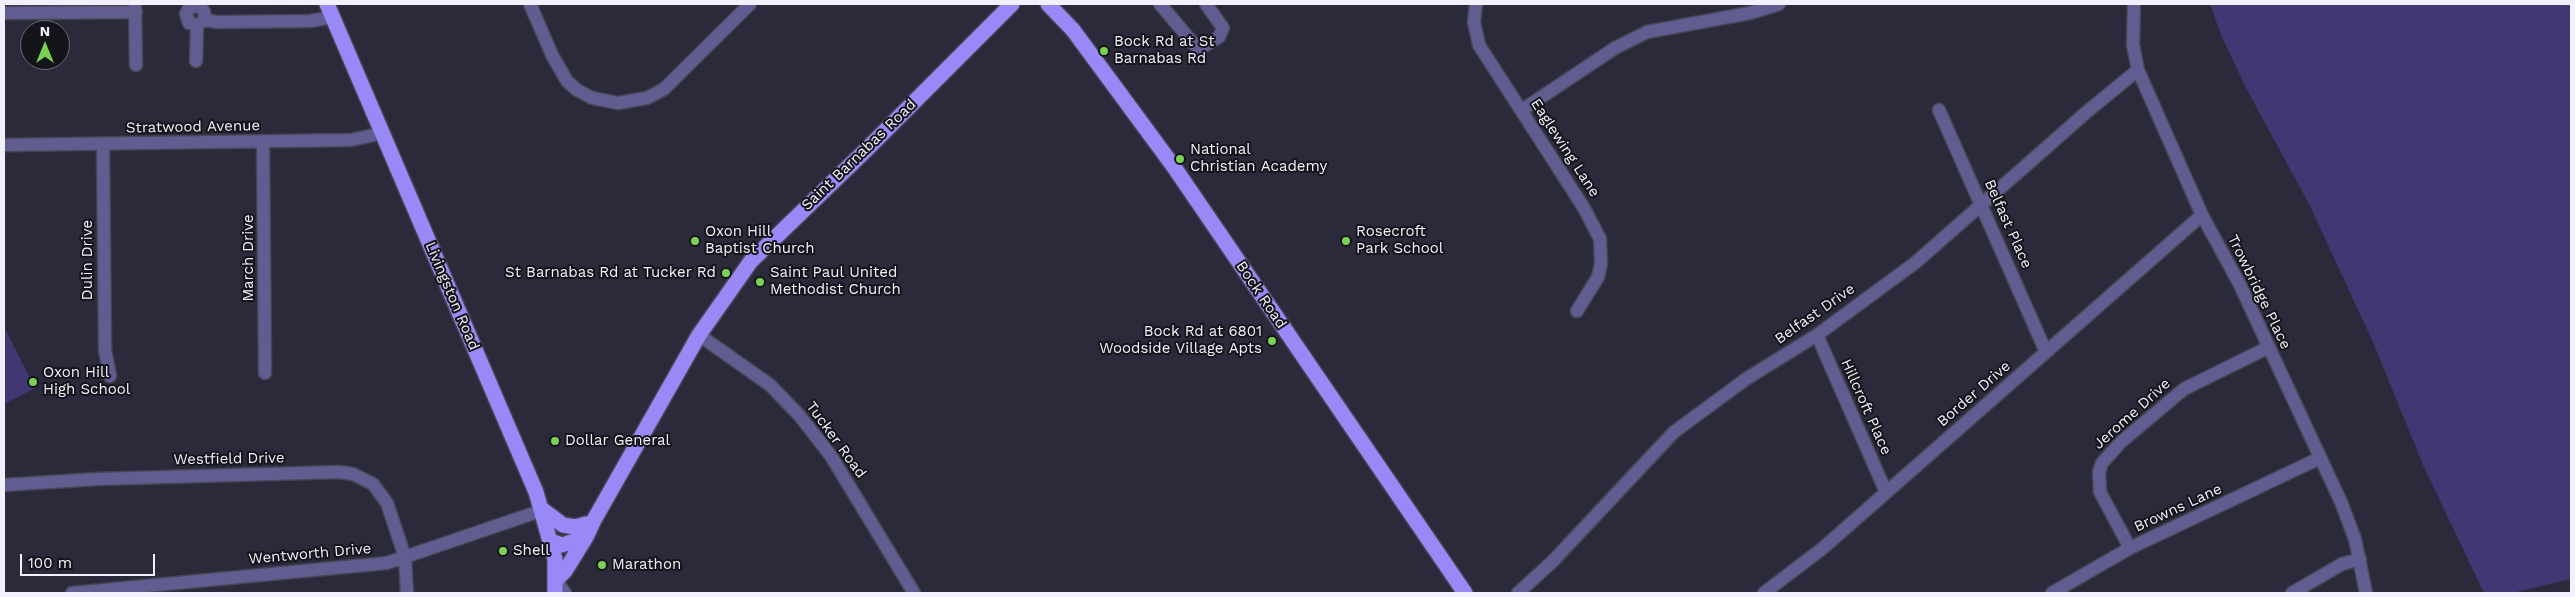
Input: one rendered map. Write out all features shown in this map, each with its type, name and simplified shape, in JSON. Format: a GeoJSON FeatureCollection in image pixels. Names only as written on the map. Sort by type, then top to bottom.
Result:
{"type":"FeatureCollection","features":[{"type":"Feature","properties":{"kind":"main road","name":"Saint Barnabas Road"},"geometry":{"type":"LineString","coordinates":[[556,587],[699,334],[751,261],[867,149],[1012,4]]}},
{"type":"Feature","properties":{"kind":"main road","name":"Bock Road"},"geometry":{"type":"LineString","coordinates":[[1048,4],[1072,30],[1174,168],[1465,593]]}},
{"type":"Feature","properties":{"kind":"main road"},"geometry":{"type":"LineString","coordinates":[[1063,4],[1072,30]]}},
{"type":"Feature","properties":{"kind":"main road","name":"Livingston Road"},"geometry":{"type":"LineString","coordinates":[[330,10],[543,510],[551,541],[556,587]]}},
{"type":"Feature","properties":{"kind":"main road"},"geometry":{"type":"LineString","coordinates":[[543,510],[563,525],[589,528]]}},
{"type":"Feature","properties":{"kind":"main road"},"geometry":{"type":"LineString","coordinates":[[551,541],[562,545],[589,528]]}},
{"type":"Feature","properties":{"kind":"street"},"geometry":{"type":"LineString","coordinates":[[530,4],[552,55],[567,81],[577,90],[592,98],[618,103],[647,98],[664,89],[750,4]]}},
{"type":"Feature","properties":{"kind":"street"},"geometry":{"type":"LineString","coordinates":[[1160,4],[1198,47],[1203,47],[1219,37],[1224,28],[1206,4]]}},
{"type":"Feature","properties":{"kind":"street","name":"Eaglewing Lane"},"geometry":{"type":"LineString","coordinates":[[1476,4],[1474,22],[1479,45],[1522,110],[1544,149],[1584,208],[1600,239],[1601,264],[1598,277],[1577,311]]}},
{"type":"Feature","properties":{"kind":"street"},"geometry":{"type":"LineString","coordinates":[[1522,110],[1615,48],[1646,32],[1750,13],[1779,4]]}},
{"type":"Feature","properties":{"kind":"street","name":"Trowbridge Place"},"geometry":{"type":"LineString","coordinates":[[2134,4],[2133,45],[2138,70],[2202,215],[2240,285],[2267,348],[2351,526],[2360,559],[2366,593]]}},
{"type":"Feature","properties":{"kind":"street"},"geometry":{"type":"LineString","coordinates":[[4,13],[135,8],[136,65]]}},
{"type":"Feature","properties":{"kind":"street"},"geometry":{"type":"LineString","coordinates":[[196,61],[201,22],[310,21],[330,10]]}},
{"type":"Feature","properties":{"kind":"street","name":"Belfast Drive"},"geometry":{"type":"LineString","coordinates":[[1518,593],[1565,548],[1674,432],[1746,380],[1816,335],[1915,263],[2089,110],[2138,70]]}},
{"type":"Feature","properties":{"kind":"street","name":"Belfast Place"},"geometry":{"type":"LineString","coordinates":[[1939,110],[2046,352]]}},
{"type":"Feature","properties":{"kind":"street","name":"Stratwood Avenue"},"geometry":{"type":"LineString","coordinates":[[4,145],[351,140],[383,133]]}},
{"type":"Feature","properties":{"kind":"street","name":"March Drive"},"geometry":{"type":"LineString","coordinates":[[263,142],[265,373]]}},
{"type":"Feature","properties":{"kind":"street","name":"Dulin Drive"},"geometry":{"type":"LineString","coordinates":[[103,144],[105,350],[110,376]]}},
{"type":"Feature","properties":{"kind":"street","name":"Border Drive"},"geometry":{"type":"LineString","coordinates":[[1764,593],[1823,548],[2202,215]]}},
{"type":"Feature","properties":{"kind":"street","name":"Tucker Road"},"geometry":{"type":"LineString","coordinates":[[699,334],[770,385],[799,415],[831,456],[914,593]]}},
{"type":"Feature","properties":{"kind":"street","name":"Hillcroft Place"},"geometry":{"type":"LineString","coordinates":[[1816,335],[1886,492]]}},
{"type":"Feature","properties":{"kind":"street","name":"Jerome Drive"},"geometry":{"type":"LineString","coordinates":[[2130,548],[2100,492],[2099,472],[2102,462],[2121,442],[2184,389],[2267,348]]}},
{"type":"Feature","properties":{"kind":"street","name":"Browns Lane"},"geometry":{"type":"LineString","coordinates":[[2052,593],[2130,548],[2320,458]]}},
{"type":"Feature","properties":{"kind":"street","name":"Westfield Drive"},"geometry":{"type":"LineString","coordinates":[[4,485],[96,479],[327,472],[353,474],[370,482],[380,491],[391,511],[405,557],[408,593]]}},
{"type":"Feature","properties":{"kind":"street","name":"Wentworth Drive"},"geometry":{"type":"LineString","coordinates":[[72,593],[382,564],[543,510]]}},
{"type":"Feature","properties":{"kind":"street"},"geometry":{"type":"LineString","coordinates":[[2292,593],[2342,564],[2360,559]]}},
{"type":"Feature","properties":{"kind":"street"},"geometry":{"type":"LineString","coordinates":[[556,587],[565,593]]}},
{"type":"Feature","properties":{"kind":"shaded area"},"geometry":{"type":"Polygon","coordinates":[[[2210,4],[2571,4],[2571,579],[2512,593],[2484,593],[2423,465],[2373,342],[2309,204],[2246,88],[2221,35],[2210,4]]]}},
{"type":"Feature","properties":{"kind":"shaded area"},"geometry":{"type":"Polygon","coordinates":[[[4,327],[35,388],[4,404],[4,327]]]}},
{"type":"Feature","properties":{"kind":"place","name":"Bock Rd at St Barnabas Rd"},"geometry":{"type":"Point","coordinates":[1104,51]}},
{"type":"Feature","properties":{"kind":"place","name":"National Christian Academy"},"geometry":{"type":"Point","coordinates":[1180,159]}},
{"type":"Feature","properties":{"kind":"place","name":"Oxon Hill Baptist Church"},"geometry":{"type":"Point","coordinates":[695,241]}},
{"type":"Feature","properties":{"kind":"place","name":"Rosecroft Park School"},"geometry":{"type":"Point","coordinates":[1346,241]}},
{"type":"Feature","properties":{"kind":"place","name":"St Barnabas Rd at Tucker Rd"},"geometry":{"type":"Point","coordinates":[726,273]}},
{"type":"Feature","properties":{"kind":"place","name":"Saint Paul United Methodist Church"},"geometry":{"type":"Point","coordinates":[760,282]}},
{"type":"Feature","properties":{"kind":"place","name":"Bock Rd at 6801 Woodside Village Apts"},"geometry":{"type":"Point","coordinates":[1272,341]}},
{"type":"Feature","properties":{"kind":"place","name":"Oxon Hill High School"},"geometry":{"type":"Point","coordinates":[33,382]}},
{"type":"Feature","properties":{"kind":"place","name":"Dollar General"},"geometry":{"type":"Point","coordinates":[555,441]}},
{"type":"Feature","properties":{"kind":"place","name":"Shell"},"geometry":{"type":"Point","coordinates":[503,551]}},
{"type":"Feature","properties":{"kind":"place","name":"Marathon"},"geometry":{"type":"Point","coordinates":[602,565]}}]}
